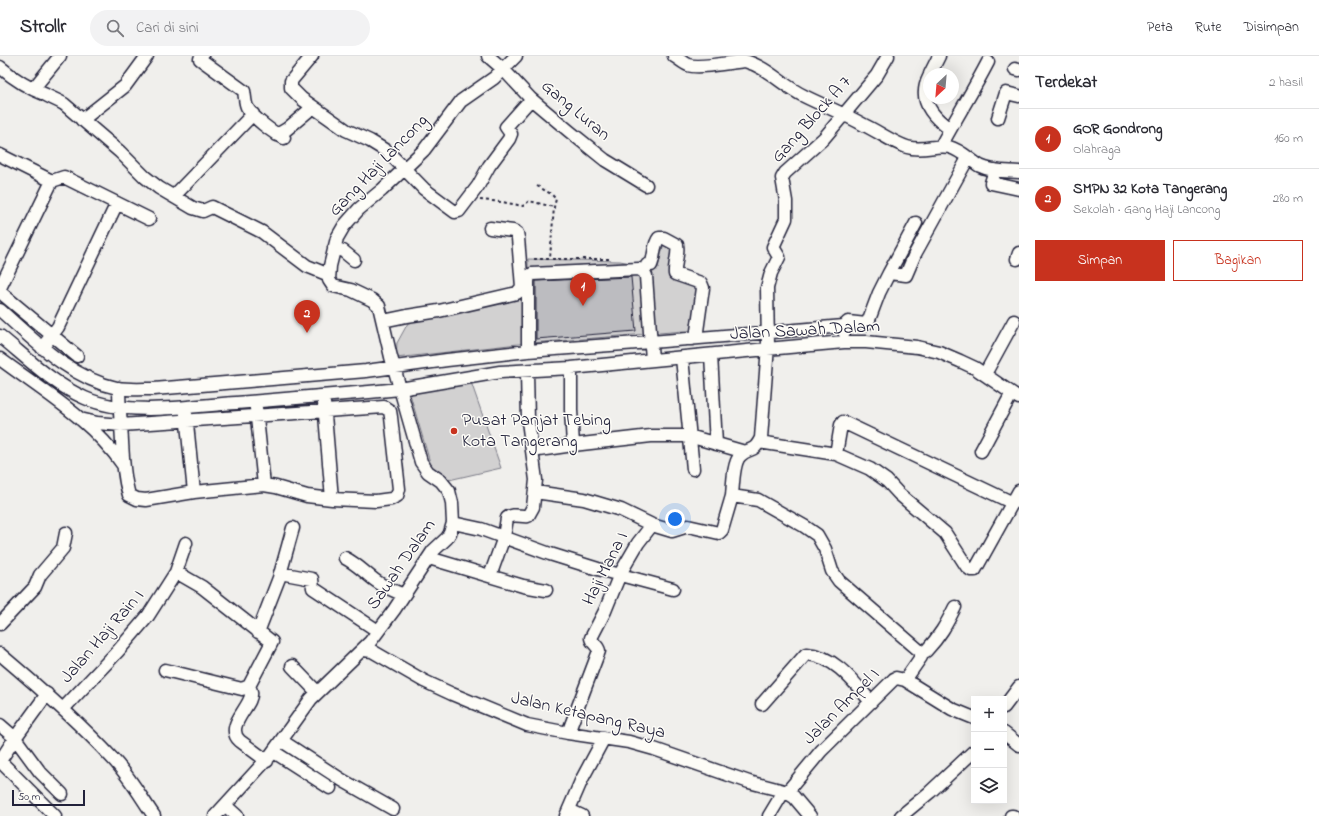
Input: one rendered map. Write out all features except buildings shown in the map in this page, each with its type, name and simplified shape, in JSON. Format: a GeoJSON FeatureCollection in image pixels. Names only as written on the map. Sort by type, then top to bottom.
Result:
{"type":"FeatureCollection","features":[{"type":"Feature","properties":{"kind":"street"},"geometry":{"type":"LineString","coordinates":[[33,89],[60,56]]}},
{"type":"Feature","properties":{"kind":"street"},"geometry":{"type":"LineString","coordinates":[[82,120],[125,86],[147,56]]}},
{"type":"Feature","properties":{"kind":"street"},"geometry":{"type":"LineString","coordinates":[[312,56],[291,80],[291,88],[302,99],[346,130],[370,141],[388,152],[424,189],[455,212],[459,211],[478,186],[489,166],[509,139],[511,134],[506,127],[531,99]]}},
{"type":"Feature","properties":{"kind":"street","name":"Gang Luran"},"geometry":{"type":"LineString","coordinates":[[488,56],[503,69],[531,99],[605,160],[646,185]]}},
{"type":"Feature","properties":{"kind":"street","name":"Gang Haji Lancong"},"geometry":{"type":"LineString","coordinates":[[329,275],[337,238],[344,226],[359,209],[382,190],[424,150],[461,101],[494,78],[516,56]]}},
{"type":"Feature","properties":{"kind":"street"},"geometry":{"type":"LineString","coordinates":[[674,56],[683,63],[692,66],[701,66],[732,59],[745,60],[759,66],[802,95],[864,124],[908,147],[922,150],[941,146],[950,148],[959,151],[982,167],[995,170],[1019,172]]}},
{"type":"Feature","properties":{"kind":"street","name":"Gang Block A 7"},"geometry":{"type":"LineString","coordinates":[[767,341],[767,288],[771,273],[778,258],[774,247],[786,219],[786,201],[782,178],[785,173],[824,138],[851,104],[877,75],[888,56]]}},
{"type":"Feature","properties":{"kind":"street"},"geometry":{"type":"LineString","coordinates":[[933,68],[939,56]]}},
{"type":"Feature","properties":{"kind":"street"},"geometry":{"type":"LineString","coordinates":[[198,57],[244,91],[247,107],[258,120],[280,137],[287,129],[313,107]]}},
{"type":"Feature","properties":{"kind":"street"},"geometry":{"type":"LineString","coordinates":[[941,146],[974,90],[988,62]]}},
{"type":"Feature","properties":{"kind":"street"},"geometry":{"type":"LineString","coordinates":[[0,67],[8,74],[33,89],[64,104],[159,188],[193,208],[203,211],[212,207],[262,232],[307,266],[329,275],[329,280],[333,286],[351,290],[376,303],[379,306],[397,378]]}},
{"type":"Feature","properties":{"kind":"street"},"geometry":{"type":"LineString","coordinates":[[998,118],[1006,93],[1019,96]]}},
{"type":"Feature","properties":{"kind":"street"},"geometry":{"type":"LineString","coordinates":[[927,104],[939,121],[950,129]]}},
{"type":"Feature","properties":{"kind":"street"},"geometry":{"type":"LineString","coordinates":[[174,196],[253,114]]}},
{"type":"Feature","properties":{"kind":"street"},"geometry":{"type":"LineString","coordinates":[[0,155],[52,181],[64,177],[150,219]]}},
{"type":"Feature","properties":{"kind":"street"},"geometry":{"type":"LineString","coordinates":[[890,273],[906,274],[915,254],[968,158]]}},
{"type":"Feature","properties":{"kind":"street"},"geometry":{"type":"LineString","coordinates":[[995,170],[991,183],[1019,189]]}},
{"type":"Feature","properties":{"kind":"street"},"geometry":{"type":"LineString","coordinates":[[0,288],[52,181]]}},
{"type":"Feature","properties":{"kind":"street"},"geometry":{"type":"LineString","coordinates":[[42,348],[58,327],[117,203]]}},
{"type":"Feature","properties":{"kind":"street"},"geometry":{"type":"LineString","coordinates":[[0,336],[37,367],[69,390],[103,405],[119,398],[154,388],[366,373],[397,378],[450,380],[493,373],[571,368],[692,339],[767,341],[844,334],[848,322],[866,324],[868,322],[879,293],[916,223]]}},
{"type":"Feature","properties":{"kind":"street"},"geometry":{"type":"LineString","coordinates":[[383,321],[439,311],[517,293],[522,287],[517,233],[513,231],[490,228]]}},
{"type":"Feature","properties":{"kind":"street"},"geometry":{"type":"LineString","coordinates":[[647,265],[651,265],[653,261],[656,241],[659,238],[664,238],[677,245],[678,248],[674,269],[675,274],[701,283],[702,288],[697,331],[696,336],[692,339]]}},
{"type":"Feature","properties":{"kind":"street"},"geometry":{"type":"LineString","coordinates":[[334,248],[342,251],[354,260]]}},
{"type":"Feature","properties":{"kind":"street"},"geometry":{"type":"LineString","coordinates":[[528,351],[529,276],[532,274],[639,270],[646,276],[651,349]]}},
{"type":"Feature","properties":{"kind":"street"},"geometry":{"type":"LineString","coordinates":[[0,292],[77,356]]}},
{"type":"Feature","properties":{"kind":"street"},"geometry":{"type":"LineString","coordinates":[[0,310],[42,348],[66,366],[83,376],[104,384],[119,398],[137,409],[324,396],[369,390],[447,360],[528,351],[651,349]]}},
{"type":"Feature","properties":{"kind":"street"},"geometry":{"type":"LineString","coordinates":[[986,371],[1014,321]]}},
{"type":"Feature","properties":{"kind":"street","name":"Jalan Sawah Dalam"},"geometry":{"type":"LineString","coordinates":[[651,349],[682,358],[711,355],[767,341],[844,334],[939,352],[986,371],[1015,395]]}},
{"type":"Feature","properties":{"kind":"street"},"geometry":{"type":"LineString","coordinates":[[767,341],[761,438],[757,447],[745,452],[740,456],[736,463],[732,496],[758,500],[817,535],[825,549],[832,571],[839,581],[921,652]]}},
{"type":"Feature","properties":{"kind":"street"},"geometry":{"type":"LineString","coordinates":[[711,355],[716,444]]}},
{"type":"Feature","properties":{"kind":"street"},"geometry":{"type":"LineString","coordinates":[[682,358],[693,469]]}},
{"type":"Feature","properties":{"kind":"street"},"geometry":{"type":"LineString","coordinates":[[0,359],[80,419],[112,449],[123,465]]}},
{"type":"Feature","properties":{"kind":"street"},"geometry":{"type":"LineString","coordinates":[[447,360],[450,380]]}},
{"type":"Feature","properties":{"kind":"street"},"geometry":{"type":"LineString","coordinates":[[571,368],[573,445]]}},
{"type":"Feature","properties":{"kind":"street"},"geometry":{"type":"LineString","coordinates":[[490,576],[504,537],[507,518],[509,516],[526,516],[530,514],[533,507],[536,480],[528,421],[528,371]]}},
{"type":"Feature","properties":{"kind":"street"},"geometry":{"type":"LineString","coordinates":[[366,373],[369,390]]}},
{"type":"Feature","properties":{"kind":"street","name":"Sawah Dalam"},"geometry":{"type":"LineString","coordinates":[[363,650],[404,595],[429,558],[432,551],[447,538],[453,523],[452,503],[449,491],[441,481],[428,472],[421,462],[397,378]]}},
{"type":"Feature","properties":{"kind":"street"},"geometry":{"type":"LineString","coordinates":[[981,451],[1015,395]]}},
{"type":"Feature","properties":{"kind":"street"},"geometry":{"type":"LineString","coordinates":[[324,396],[332,499]]}},
{"type":"Feature","properties":{"kind":"street"},"geometry":{"type":"LineString","coordinates":[[80,419],[97,423],[121,425],[384,407],[390,411],[399,489],[397,496],[391,499],[376,501],[332,499],[306,496],[264,485],[194,492],[146,500],[137,499],[129,495],[123,465],[121,425],[119,398]]}},
{"type":"Feature","properties":{"kind":"street"},"geometry":{"type":"LineString","coordinates":[[256,401],[264,485]]}},
{"type":"Feature","properties":{"kind":"street"},"geometry":{"type":"LineString","coordinates":[[186,406],[194,492]]}},
{"type":"Feature","properties":{"kind":"street"},"geometry":{"type":"LineString","coordinates":[[836,454],[841,425],[843,422],[1013,503]]}},
{"type":"Feature","properties":{"kind":"street"},"geometry":{"type":"LineString","coordinates":[[532,451],[651,436],[689,436],[745,452]]}},
{"type":"Feature","properties":{"kind":"street"},"geometry":{"type":"LineString","coordinates":[[759,442],[836,454],[870,469],[887,482],[945,534],[961,559],[971,570],[975,570],[1019,491]]}},
{"type":"Feature","properties":{"kind":"street"},"geometry":{"type":"LineString","coordinates":[[534,492],[584,499],[621,510],[652,525]]}},
{"type":"Feature","properties":{"kind":"street","name":"Haji Mana I"},"geometry":{"type":"LineString","coordinates":[[568,733],[599,651],[599,648],[592,642],[591,638],[605,611],[620,574],[638,543],[652,525],[672,531],[688,526],[696,526],[719,533],[722,530],[732,496]]}},
{"type":"Feature","properties":{"kind":"street"},"geometry":{"type":"LineString","coordinates":[[453,523],[481,529],[550,554],[673,589]]}},
{"type":"Feature","properties":{"kind":"street"},"geometry":{"type":"LineString","coordinates":[[258,632],[280,573],[293,528]]}},
{"type":"Feature","properties":{"kind":"street"},"geometry":{"type":"LineString","coordinates":[[0,624],[35,587],[40,575],[63,548],[66,533]]}},
{"type":"Feature","properties":{"kind":"street","name":"Jalan Haji Rain I"},"geometry":{"type":"LineString","coordinates":[[63,709],[135,633],[159,600],[176,572],[186,543]]}},
{"type":"Feature","properties":{"kind":"street"},"geometry":{"type":"LineString","coordinates":[[345,558],[386,587],[404,595]]}},
{"type":"Feature","properties":{"kind":"street"},"geometry":{"type":"LineString","coordinates":[[429,558],[523,586],[546,590]]}},
{"type":"Feature","properties":{"kind":"street"},"geometry":{"type":"LineString","coordinates":[[165,670],[242,690],[249,686],[272,642],[202,587],[176,572]]}},
{"type":"Feature","properties":{"kind":"street"},"geometry":{"type":"LineString","coordinates":[[280,573],[312,579],[313,588],[378,631]]}},
{"type":"Feature","properties":{"kind":"street"},"geometry":{"type":"LineString","coordinates":[[921,652],[926,651],[938,638],[944,630],[955,607]]}},
{"type":"Feature","properties":{"kind":"street"},"geometry":{"type":"LineString","coordinates":[[215,816],[226,806],[270,756],[317,692],[363,650]]}},
{"type":"Feature","properties":{"kind":"street","name":"Jalan Ketapang Raya"},"geometry":{"type":"LineString","coordinates":[[363,650],[372,651],[424,681],[452,694],[486,709],[528,724],[568,733],[642,745],[749,782],[786,791],[794,797],[810,816]]}},
{"type":"Feature","properties":{"kind":"street"},"geometry":{"type":"LineString","coordinates":[[905,680],[921,657],[921,652]]}},
{"type":"Feature","properties":{"kind":"street"},"geometry":{"type":"LineString","coordinates":[[762,704],[806,654],[816,655],[834,664],[855,683],[870,702]]}},
{"type":"Feature","properties":{"kind":"street"},"geometry":{"type":"LineString","coordinates":[[1,658],[47,694],[113,759],[128,777],[154,816]]}},
{"type":"Feature","properties":{"kind":"street"},"geometry":{"type":"LineString","coordinates":[[292,666],[317,692]]}},
{"type":"Feature","properties":{"kind":"street","name":"Jalan Ampel I"},"geometry":{"type":"LineString","coordinates":[[769,816],[786,791],[821,751],[896,678],[905,680],[952,709],[971,717]]}},
{"type":"Feature","properties":{"kind":"street"},"geometry":{"type":"LineString","coordinates":[[249,686],[252,692],[251,697],[238,720],[235,733],[236,738],[330,788]]}},
{"type":"Feature","properties":{"kind":"street"},"geometry":{"type":"LineString","coordinates":[[1007,703],[1019,687]]}},
{"type":"Feature","properties":{"kind":"street"},"geometry":{"type":"LineString","coordinates":[[47,694],[0,761],[55,816]]}},
{"type":"Feature","properties":{"kind":"street"},"geometry":{"type":"LineString","coordinates":[[0,725],[15,738],[40,772],[62,794]]}},
{"type":"Feature","properties":{"kind":"street"},"geometry":{"type":"LineString","coordinates":[[1007,735],[1019,745]]}},
{"type":"Feature","properties":{"kind":"street"},"geometry":{"type":"LineString","coordinates":[[582,816],[567,813],[582,779],[604,738]]}},
{"type":"Feature","properties":{"kind":"street"},"geometry":{"type":"LineString","coordinates":[[282,741],[342,780],[394,810]]}},
{"type":"Feature","properties":{"kind":"street"},"geometry":{"type":"LineString","coordinates":[[901,816],[930,792],[971,754]]}},
{"type":"Feature","properties":{"kind":"street"},"geometry":{"type":"LineString","coordinates":[[226,806],[237,816]]}},
{"type":"Feature","properties":{"kind":"path"},"geometry":{"type":"LineString","coordinates":[[537,186],[556,198],[550,258]]}},
{"type":"Feature","properties":{"kind":"path"},"geometry":{"type":"LineString","coordinates":[[469,198],[523,206],[529,201],[554,207]]}},
{"type":"Feature","properties":{"kind":"shaded area"},"geometry":{"type":"Polygon","coordinates":[[[665,238],[678,243],[676,276],[699,281],[697,330],[518,344],[396,358],[397,343],[408,323],[415,315],[528,292],[528,259],[620,261],[658,268],[665,238]]]}},
{"type":"Feature","properties":{"kind":"shaded area","name":"Pusat Panjat Tebing Kota Tangerang"},"geometry":{"type":"Polygon","coordinates":[[[471,382],[501,468],[449,480],[432,469],[410,394],[442,385],[471,382]]]}},
{"type":"Feature","properties":{"kind":"place","name":"GOR Gondrong"},"geometry":{"type":"Point","coordinates":[583,306]}},
{"type":"Feature","properties":{"kind":"place","name":"SMPN 32 Kota Tangerang"},"geometry":{"type":"Point","coordinates":[307,333]}},
{"type":"Feature","properties":{"kind":"place","name":"Pusat Panjat Tebing Kota Tangerang"},"geometry":{"type":"Point","coordinates":[454,431]}}]}
